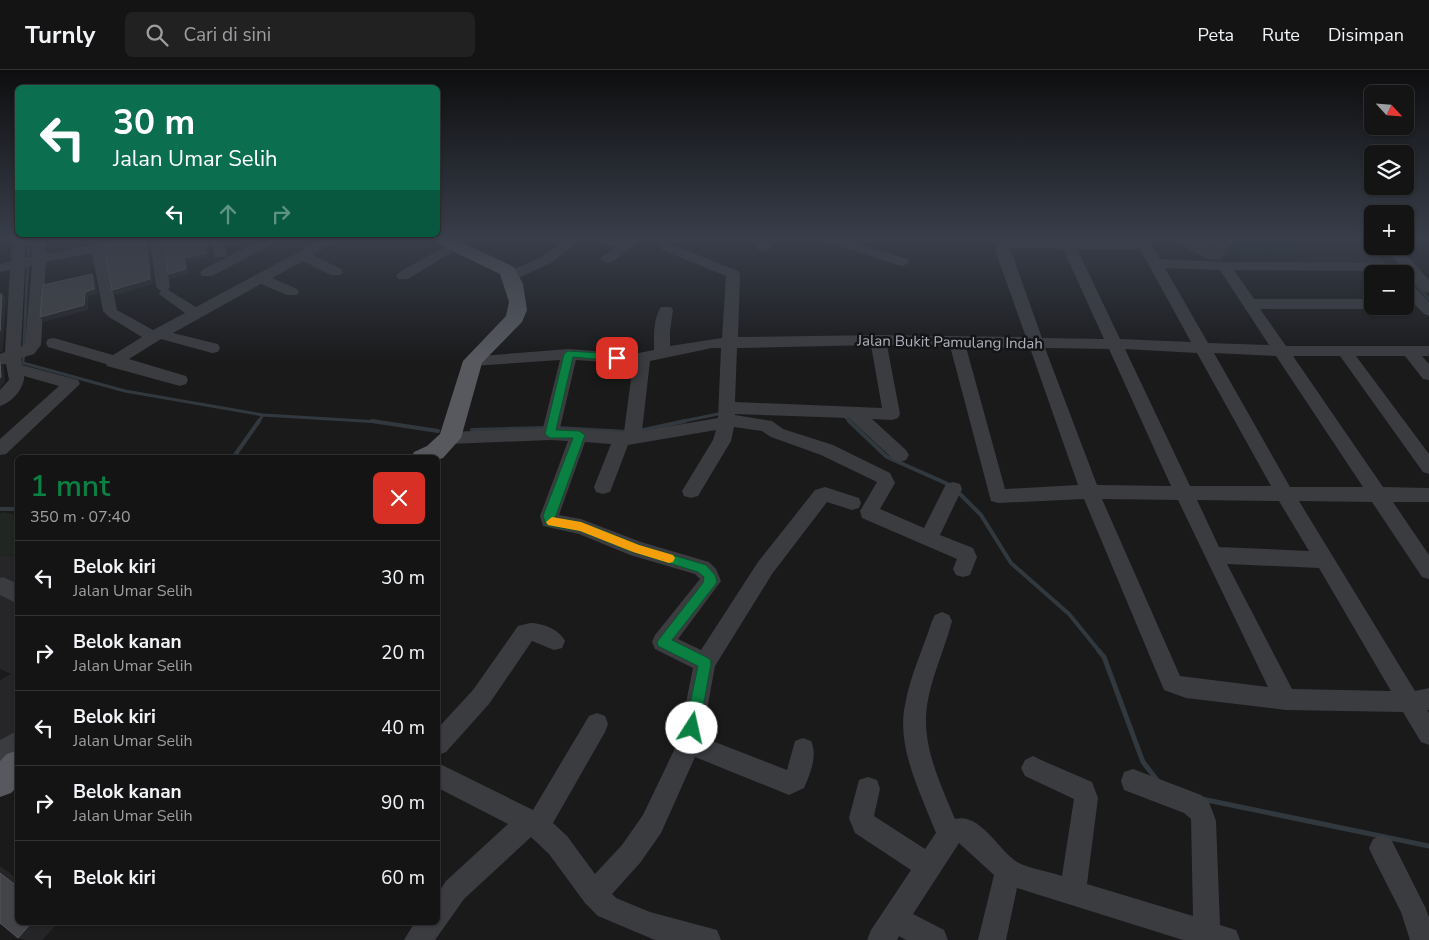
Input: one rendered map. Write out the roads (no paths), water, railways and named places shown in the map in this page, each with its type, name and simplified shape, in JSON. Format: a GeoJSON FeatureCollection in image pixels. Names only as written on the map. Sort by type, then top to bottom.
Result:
{"type":"FeatureCollection","features":[{"type":"Feature","properties":{"kind":"main road"},"geometry":{"type":"LineString","coordinates":[[428,455],[450,438],[473,361],[478,353],[511,324],[517,314],[518,302],[512,281]]}},
{"type":"Feature","properties":{"kind":"main road"},"geometry":{"type":"LineString","coordinates":[[0,782],[15,768]]}},
{"type":"Feature","properties":{"kind":"street"},"geometry":{"type":"LineString","coordinates":[[0,400],[15,386],[16,380],[9,361],[16,281]]}},
{"type":"Feature","properties":{"kind":"street"},"geometry":{"type":"LineString","coordinates":[[9,361],[33,345],[38,281]]}},
{"type":"Feature","properties":{"kind":"street"},"geometry":{"type":"LineString","coordinates":[[105,281],[112,312],[157,335],[212,348]]}},
{"type":"Feature","properties":{"kind":"street"},"geometry":{"type":"LineString","coordinates":[[164,281],[165,291],[196,314]]}},
{"type":"Feature","properties":{"kind":"street"},"geometry":{"type":"LineString","coordinates":[[221,281],[238,289]]}},
{"type":"Feature","properties":{"kind":"street"},"geometry":{"type":"LineString","coordinates":[[113,362],[157,335],[256,281]]}},
{"type":"Feature","properties":{"kind":"street"},"geometry":{"type":"LineString","coordinates":[[267,281],[292,292]]}},
{"type":"Feature","properties":{"kind":"street"},"geometry":{"type":"LineString","coordinates":[[691,491],[722,441],[726,415],[733,281]]}},
{"type":"Feature","properties":{"kind":"street"},"geometry":{"type":"LineString","coordinates":[[1013,281],[1090,492],[1172,683],[1186,688],[1286,699],[1419,701]]}},
{"type":"Feature","properties":{"kind":"street"},"geometry":{"type":"LineString","coordinates":[[1085,281],[1213,555],[1286,699]]}},
{"type":"Feature","properties":{"kind":"street"},"geometry":{"type":"LineString","coordinates":[[1165,281],[1201,348],[1324,560],[1419,701],[1429,734]]}},
{"type":"Feature","properties":{"kind":"street"},"geometry":{"type":"LineString","coordinates":[[1234,281],[1429,571]]}},
{"type":"Feature","properties":{"kind":"street"},"geometry":{"type":"LineString","coordinates":[[1417,281],[1429,289]]}},
{"type":"Feature","properties":{"kind":"street"},"geometry":{"type":"LineString","coordinates":[[1414,295],[1426,308]]}},
{"type":"Feature","properties":{"kind":"street"},"geometry":{"type":"LineString","coordinates":[[1250,304],[1364,304]]}},
{"type":"Feature","properties":{"kind":"street"},"geometry":{"type":"LineString","coordinates":[[662,354],[662,331],[666,310]]}},
{"type":"Feature","properties":{"kind":"street"},"geometry":{"type":"LineString","coordinates":[[854,413],[900,455],[878,340]]}},
{"type":"Feature","properties":{"kind":"street","name":"Jalan Bukit Pamulang Indah"},"geometry":{"type":"LineString","coordinates":[[473,361],[568,354],[633,359],[712,343],[878,340],[1116,344],[1282,351],[1429,351]]}},
{"type":"Feature","properties":{"kind":"street"},"geometry":{"type":"LineString","coordinates":[[956,340],[1000,504],[1090,492],[1429,495]]}},
{"type":"Feature","properties":{"kind":"street"},"geometry":{"type":"LineString","coordinates":[[54,343],[113,362],[180,380]]}},
{"type":"Feature","properties":{"kind":"street"},"geometry":{"type":"LineString","coordinates":[[1409,351],[1429,375]]}},
{"type":"Feature","properties":{"kind":"street"},"geometry":{"type":"LineString","coordinates":[[1345,352],[1429,467]]}},
{"type":"Feature","properties":{"kind":"street"},"geometry":{"type":"LineString","coordinates":[[551,430],[568,354]]}},
{"type":"Feature","properties":{"kind":"street"},"geometry":{"type":"LineString","coordinates":[[603,486],[630,434],[642,358]]}},
{"type":"Feature","properties":{"kind":"street"},"geometry":{"type":"LineString","coordinates":[[0,449],[72,384],[9,361]]}},
{"type":"Feature","properties":{"kind":"street"},"geometry":{"type":"LineString","coordinates":[[450,438],[551,430],[579,435],[630,434],[726,415],[892,414]]}},
{"type":"Feature","properties":{"kind":"street"},"geometry":{"type":"LineString","coordinates":[[726,415],[766,425],[777,434],[827,450],[884,478],[886,483],[869,514],[966,554],[967,557],[963,568]]}},
{"type":"Feature","properties":{"kind":"street"},"geometry":{"type":"LineString","coordinates":[[579,435],[549,516],[550,521],[581,526],[637,549],[702,568],[709,575],[711,582],[663,642],[705,664]]}},
{"type":"Feature","properties":{"kind":"street"},"geometry":{"type":"LineString","coordinates":[[928,539],[953,490]]}},
{"type":"Feature","properties":{"kind":"street"},"geometry":{"type":"LineString","coordinates":[[594,894],[631,854],[652,824],[689,743],[705,664],[765,568],[822,495],[825,494],[852,503]]}},
{"type":"Feature","properties":{"kind":"street"},"geometry":{"type":"LineString","coordinates":[[1213,555],[1324,560]]}},
{"type":"Feature","properties":{"kind":"street"},"geometry":{"type":"LineString","coordinates":[[942,621],[916,706],[915,724],[920,755],[948,835]]}},
{"type":"Feature","properties":{"kind":"street"},"geometry":{"type":"LineString","coordinates":[[440,742],[482,697],[526,633],[531,631],[537,632],[554,640]]}},
{"type":"Feature","properties":{"kind":"street"},"geometry":{"type":"LineString","coordinates":[[440,912],[460,885],[534,823],[597,724]]}},
{"type":"Feature","properties":{"kind":"street"},"geometry":{"type":"LineString","coordinates":[[689,743],[789,783],[795,780],[803,749]]}},
{"type":"Feature","properties":{"kind":"street"},"geometry":{"type":"LineString","coordinates":[[0,754],[15,744]]}},
{"type":"Feature","properties":{"kind":"street"},"geometry":{"type":"LineString","coordinates":[[1033,768],[1083,791],[1086,798],[1074,893]]}},
{"type":"Feature","properties":{"kind":"street"},"geometry":{"type":"LineString","coordinates":[[440,776],[534,823],[558,845],[594,894],[607,907],[649,925],[707,940]]}},
{"type":"Feature","properties":{"kind":"street"},"geometry":{"type":"LineString","coordinates":[[934,940],[889,930],[948,835],[954,830],[967,832],[1008,871],[1020,876],[1216,938],[1204,821],[1200,811],[1192,804],[1133,781]]}},
{"type":"Feature","properties":{"kind":"street"},"geometry":{"type":"LineString","coordinates":[[868,789],[861,818],[864,824],[929,866]]}},
{"type":"Feature","properties":{"kind":"street"},"geometry":{"type":"LineString","coordinates":[[1382,848],[1412,906],[1424,940]]}},
{"type":"Feature","properties":{"kind":"street"},"geometry":{"type":"LineString","coordinates":[[992,940],[1008,871]]}},
{"type":"Feature","properties":{"kind":"street"},"geometry":{"type":"LineString","coordinates":[[418,940],[430,925]]}},
{"type":"Feature","properties":{"kind":"waterway"},"geometry":{"type":"LineString","coordinates":[[27,281],[23,363],[125,391],[263,415]]}},
{"type":"Feature","properties":{"kind":"waterway"},"geometry":{"type":"LineString","coordinates":[[1413,281],[1429,299]]}},
{"type":"Feature","properties":{"kind":"waterway"},"geometry":{"type":"LineString","coordinates":[[679,422],[718,414]]}},
{"type":"Feature","properties":{"kind":"waterway"},"geometry":{"type":"LineString","coordinates":[[258,422],[263,415]]}},
{"type":"Feature","properties":{"kind":"waterway"},"geometry":{"type":"LineString","coordinates":[[263,415],[378,422]]}},
{"type":"Feature","properties":{"kind":"waterway"},"geometry":{"type":"LineString","coordinates":[[841,416],[844,416],[851,422]]}},
{"type":"Feature","properties":{"kind":"waterway"},"geometry":{"type":"LineString","coordinates":[[235,455],[259,421]]}},
{"type":"Feature","properties":{"kind":"waterway"},"geometry":{"type":"LineString","coordinates":[[372,421],[378,422]]}},
{"type":"Feature","properties":{"kind":"waterway"},"geometry":{"type":"LineString","coordinates":[[639,431],[685,421]]}},
{"type":"Feature","properties":{"kind":"waterway"},"geometry":{"type":"LineString","coordinates":[[849,421],[887,457],[950,485]]}},
{"type":"Feature","properties":{"kind":"waterway"},"geometry":{"type":"LineString","coordinates":[[378,422],[438,431]]}},
{"type":"Feature","properties":{"kind":"waterway"},"geometry":{"type":"LineString","coordinates":[[472,430],[547,428]]}},
{"type":"Feature","properties":{"kind":"waterway"},"geometry":{"type":"LineString","coordinates":[[557,428],[627,432]]}},
{"type":"Feature","properties":{"kind":"waterway"},"geometry":{"type":"LineString","coordinates":[[957,491],[981,515],[1011,563],[1069,614],[1100,652]]}},
{"type":"Feature","properties":{"kind":"waterway"},"geometry":{"type":"LineString","coordinates":[[0,509],[15,509]]}},
{"type":"Feature","properties":{"kind":"waterway"},"geometry":{"type":"LineString","coordinates":[[1099,651],[1104,657],[1143,762],[1157,780]]}},
{"type":"Feature","properties":{"kind":"waterway"},"geometry":{"type":"LineString","coordinates":[[1202,799],[1429,846]]}}]}
